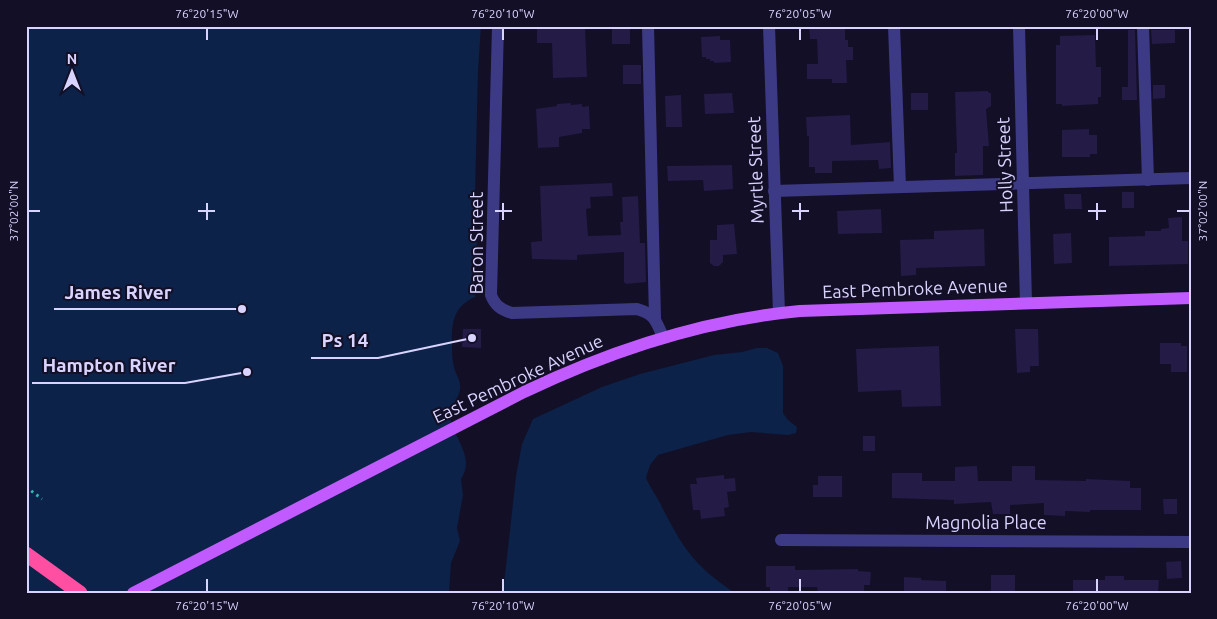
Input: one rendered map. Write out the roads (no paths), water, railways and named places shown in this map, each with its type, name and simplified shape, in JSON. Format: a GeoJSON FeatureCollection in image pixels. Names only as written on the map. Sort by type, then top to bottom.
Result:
{"type":"FeatureCollection","features":[{"type":"Feature","properties":{"kind":"highway"},"geometry":{"type":"LineString","coordinates":[[26,554],[80,593]]}},
{"type":"Feature","properties":{"kind":"main road","name":"East Pembroke Avenue"},"geometry":{"type":"LineString","coordinates":[[133,593],[524,392],[587,363],[663,337],[736,320],[779,313],[1191,298]]}},
{"type":"Feature","properties":{"kind":"street","name":"Baron Street"},"geometry":{"type":"LineString","coordinates":[[498,26],[493,301],[497,306],[512,313],[628,308],[647,312],[655,318]]}},
{"type":"Feature","properties":{"kind":"street"},"geometry":{"type":"LineString","coordinates":[[648,26],[655,318],[663,337]]}},
{"type":"Feature","properties":{"kind":"street","name":"Myrtle Street"},"geometry":{"type":"LineString","coordinates":[[769,26],[779,313]]}},
{"type":"Feature","properties":{"kind":"street"},"geometry":{"type":"LineString","coordinates":[[894,26],[900,187]]}},
{"type":"Feature","properties":{"kind":"street","name":"Holly Street"},"geometry":{"type":"LineString","coordinates":[[1018,26],[1026,303]]}},
{"type":"Feature","properties":{"kind":"street"},"geometry":{"type":"LineString","coordinates":[[1143,26],[1148,180]]}},
{"type":"Feature","properties":{"kind":"street"},"geometry":{"type":"LineString","coordinates":[[774,190],[1191,178]]}},
{"type":"Feature","properties":{"kind":"street","name":"Magnolia Place"},"geometry":{"type":"LineString","coordinates":[[781,540],[1191,542]]}},
{"type":"Feature","properties":{"kind":"water"},"geometry":{"type":"Polygon","coordinates":[[[26,26],[481,26],[474,236],[477,237],[475,297],[462,305],[458,310],[452,329],[453,361],[460,383],[460,390],[452,407],[451,418],[452,425],[464,451],[466,465],[461,479],[463,495],[457,528],[460,541],[451,563],[449,593],[26,593],[26,26]]]}},
{"type":"Feature","properties":{"kind":"water"},"geometry":{"type":"Polygon","coordinates":[[[757,348],[767,348],[778,353],[783,366],[783,413],[797,427],[796,433],[788,435],[751,432],[728,435],[658,455],[650,465],[646,478],[678,536],[692,557],[710,575],[735,593],[503,593],[516,476],[522,444],[533,419],[602,387],[640,374],[714,355],[742,352],[757,348]]]}},
{"type":"Feature","properties":{"kind":"place","name":"James River"},"geometry":{"type":"Point","coordinates":[242,309]}},
{"type":"Feature","properties":{"kind":"place","name":"Ps 14"},"geometry":{"type":"Point","coordinates":[472,338]}},
{"type":"Feature","properties":{"kind":"place","name":"Hampton River"},"geometry":{"type":"Point","coordinates":[247,372]}}]}
